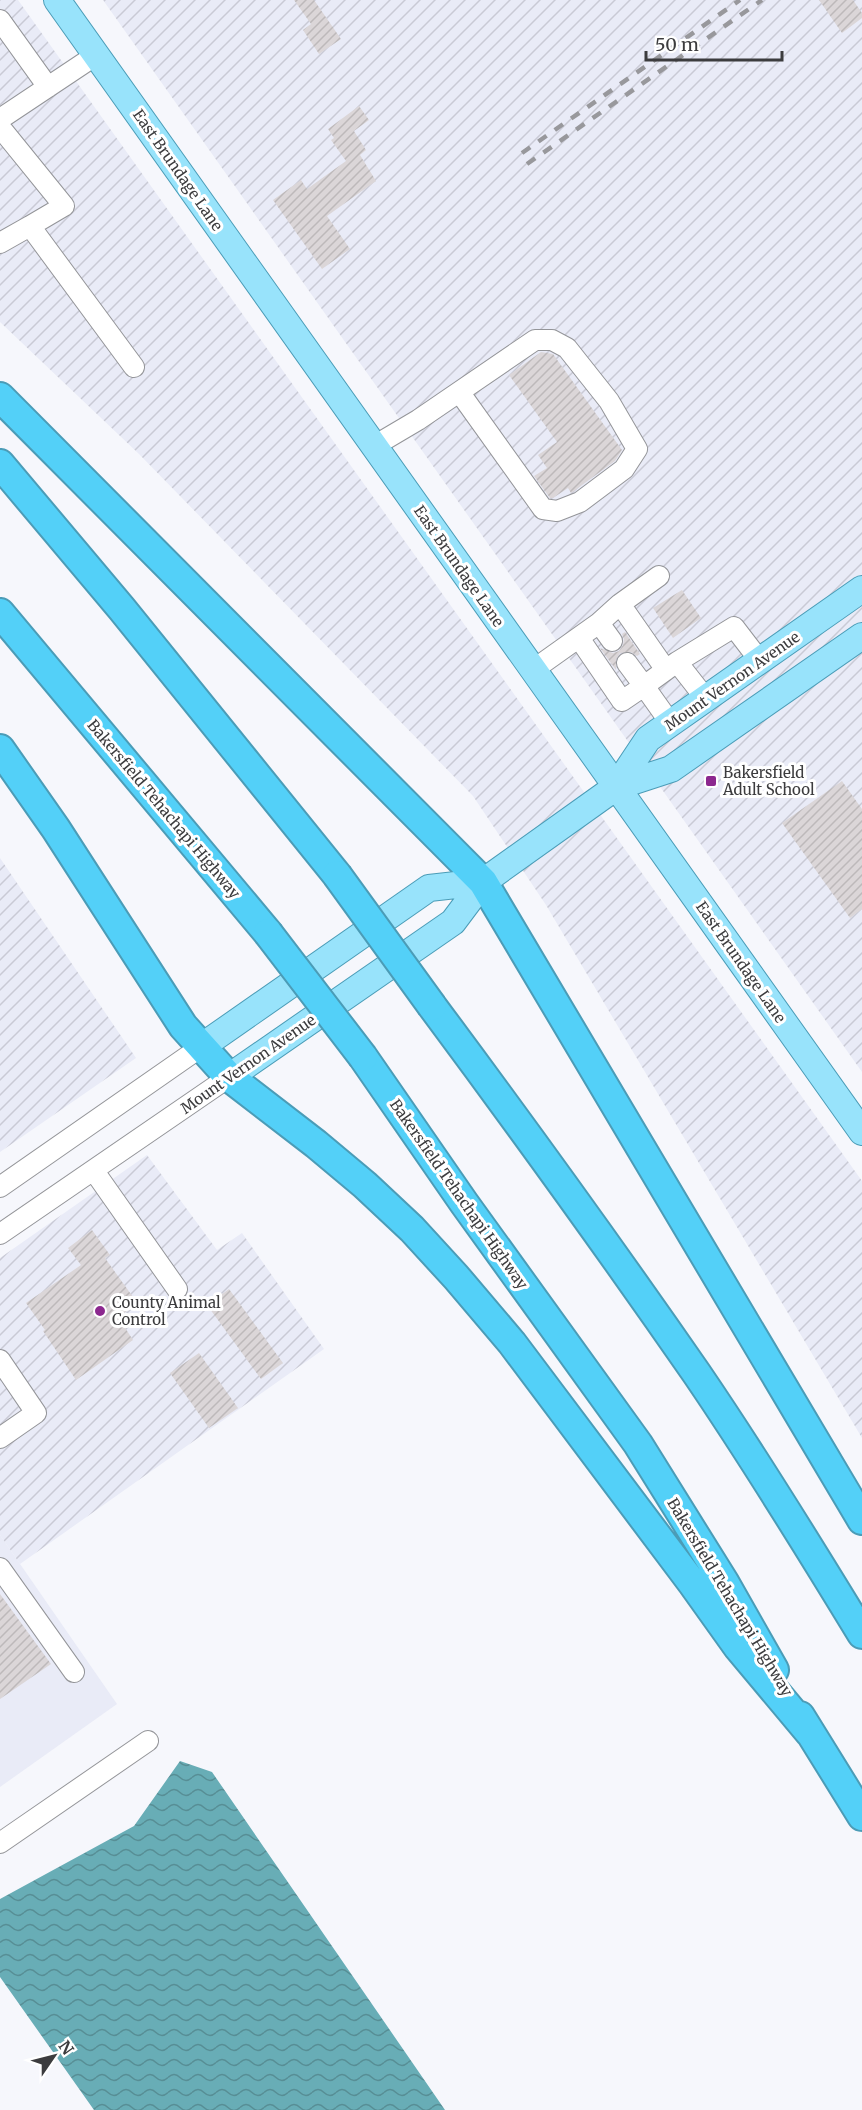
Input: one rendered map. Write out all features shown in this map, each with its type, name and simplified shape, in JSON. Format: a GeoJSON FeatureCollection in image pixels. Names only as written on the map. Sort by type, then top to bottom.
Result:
{"type":"FeatureCollection","features":[{"type":"Feature","properties":{"kind":"highway"},"geometry":{"type":"LineString","coordinates":[[0,397],[483,882],[862,1520]]}},
{"type":"Feature","properties":{"kind":"highway"},"geometry":{"type":"LineString","coordinates":[[0,464],[122,609],[337,875],[529,1136],[698,1375],[810,1548],[862,1634]]}},
{"type":"Feature","properties":{"kind":"highway","name":"Bakersfield Tehachapi Highway"},"geometry":{"type":"LineString","coordinates":[[0,613],[268,933],[363,1058],[464,1203],[638,1444],[724,1582],[810,1733],[862,1816]]}},
{"type":"Feature","properties":{"kind":"highway"},"geometry":{"type":"LineString","coordinates":[[0,750],[56,829],[183,1026],[230,1077],[365,1185],[412,1229],[456,1277],[512,1343],[738,1647],[810,1733]]}},
{"type":"Feature","properties":{"kind":"main road","name":"East Brundage Lane"},"geometry":{"type":"LineString","coordinates":[[57,0],[862,1132]]}},
{"type":"Feature","properties":{"kind":"main road","name":"Mount Vernon Avenue"},"geometry":{"type":"LineString","coordinates":[[616,787],[648,740],[862,589]]}},
{"type":"Feature","properties":{"kind":"main road","name":"Mount Vernon Avenue"},"geometry":{"type":"LineString","coordinates":[[230,1077],[453,922],[483,882],[616,787],[671,769],[862,636]]}},
{"type":"Feature","properties":{"kind":"main road","name":"Mount Vernon Avenue"},"geometry":{"type":"LineString","coordinates":[[201,1047],[429,888],[483,882]]}},
{"type":"Feature","properties":{"kind":"street"},"geometry":{"type":"LineString","coordinates":[[0,20],[48,87]]}},
{"type":"Feature","properties":{"kind":"street"},"geometry":{"type":"LineString","coordinates":[[0,119],[96,55]]}},
{"type":"Feature","properties":{"kind":"street"},"geometry":{"type":"LineString","coordinates":[[0,127],[64,206],[0,243]]}},
{"type":"Feature","properties":{"kind":"street"},"geometry":{"type":"LineString","coordinates":[[30,226],[134,367]]}},
{"type":"Feature","properties":{"kind":"street"},"geometry":{"type":"LineString","coordinates":[[374,446],[460,393],[535,340],[552,340],[567,348],[580,363],[609,401],[637,449],[624,469],[580,502],[556,512],[543,509],[460,393]]}},
{"type":"Feature","properties":{"kind":"street"},"geometry":{"type":"LineString","coordinates":[[533,670],[579,638],[659,576]]}},
{"type":"Feature","properties":{"kind":"street"},"geometry":{"type":"LineString","coordinates":[[620,604],[672,666],[706,699]]}},
{"type":"Feature","properties":{"kind":"street"},"geometry":{"type":"LineString","coordinates":[[599,623],[612,641]]}},
{"type":"Feature","properties":{"kind":"street"},"geometry":{"type":"LineString","coordinates":[[579,638],[622,701],[734,627],[760,661]]}},
{"type":"Feature","properties":{"kind":"street"},"geometry":{"type":"LineString","coordinates":[[627,663],[671,724]]}},
{"type":"Feature","properties":{"kind":"street","name":"Mount Vernon Avenue"},"geometry":{"type":"LineString","coordinates":[[5,1184],[201,1047]]}},
{"type":"Feature","properties":{"kind":"street","name":"Mount Vernon Avenue"},"geometry":{"type":"LineString","coordinates":[[0,1234],[230,1077]]}},
{"type":"Feature","properties":{"kind":"street"},"geometry":{"type":"LineString","coordinates":[[94,1171],[177,1289]]}},
{"type":"Feature","properties":{"kind":"street"},"geometry":{"type":"LineString","coordinates":[[0,1202],[5,1184]]}},
{"type":"Feature","properties":{"kind":"street"},"geometry":{"type":"LineString","coordinates":[[0,1360],[36,1413],[0,1438]]}},
{"type":"Feature","properties":{"kind":"street"},"geometry":{"type":"LineString","coordinates":[[0,1568],[74,1672]]}},
{"type":"Feature","properties":{"kind":"street"},"geometry":{"type":"LineString","coordinates":[[0,1842],[148,1741]]}},
{"type":"Feature","properties":{"kind":"shaded area"},"geometry":{"type":"Polygon","coordinates":[[[0,0],[18,0],[862,1181],[862,1438],[546,905],[473,796],[139,454],[0,322],[0,0]]]}},
{"type":"Feature","properties":{"kind":"shaded area"},"geometry":{"type":"Polygon","coordinates":[[[103,0],[862,0],[862,1072],[103,0]]]}},
{"type":"Feature","properties":{"kind":"shaded area"},"geometry":{"type":"Polygon","coordinates":[[[0,858],[136,1058],[0,1152],[0,858]]]}},
{"type":"Feature","properties":{"kind":"shaded area"},"geometry":{"type":"Polygon","coordinates":[[[147,1155],[217,1250],[242,1233],[324,1349],[20,1564],[0,1535],[0,1258],[147,1155]]]}},
{"type":"Feature","properties":{"kind":"shaded area"},"geometry":{"type":"Polygon","coordinates":[[[0,1535],[117,1704],[0,1787],[0,1535]]]}},
{"type":"Feature","properties":{"kind":"water"},"geometry":{"type":"Polygon","coordinates":[[[180,1761],[212,1772],[445,2110],[94,2110],[0,1977],[0,1899],[134,1826],[180,1761]]]}},
{"type":"Feature","properties":{"kind":"building"},"geometry":{"type":"Polygon","coordinates":[[[294,0],[314,0],[341,39],[319,54],[303,30],[311,24],[294,0]]]}},
{"type":"Feature","properties":{"kind":"building"},"geometry":{"type":"Polygon","coordinates":[[[819,0],[853,0],[862,13],[862,18],[842,33],[819,0]]]}},
{"type":"Feature","properties":{"kind":"building"},"geometry":{"type":"Polygon","coordinates":[[[359,106],[369,120],[354,131],[366,150],[360,155],[376,181],[327,216],[350,249],[322,269],[273,200],[301,180],[307,189],[346,161],[331,140],[334,138],[328,129],[359,106]]]}},
{"type":"Feature","properties":{"kind":"building"},"geometry":{"type":"Polygon","coordinates":[[[541,352],[553,354],[622,450],[615,461],[574,491],[571,493],[568,488],[553,498],[550,498],[534,476],[547,468],[538,455],[557,442],[509,375],[541,352]]]}},
{"type":"Feature","properties":{"kind":"building"},"geometry":{"type":"Polygon","coordinates":[[[682,590],[701,618],[673,638],[653,608],[682,590]]]}},
{"type":"Feature","properties":{"kind":"building"},"geometry":{"type":"Polygon","coordinates":[[[625,632],[640,654],[637,656],[631,652],[620,653],[616,659],[616,670],[600,648],[613,653],[619,651],[623,645],[622,634],[625,632]]]}},
{"type":"Feature","properties":{"kind":"building"},"geometry":{"type":"Polygon","coordinates":[[[842,781],[862,809],[862,909],[850,918],[782,823],[842,781]]]}},
{"type":"Feature","properties":{"kind":"building","name":"County Animal Control"},"geometry":{"type":"Polygon","coordinates":[[[92,1230],[110,1255],[105,1258],[138,1304],[118,1317],[133,1340],[76,1380],[26,1303],[81,1265],[68,1248],[92,1230]]]}},
{"type":"Feature","properties":{"kind":"building"},"geometry":{"type":"Polygon","coordinates":[[[229,1289],[283,1363],[261,1379],[207,1305],[229,1289]]]}},
{"type":"Feature","properties":{"kind":"building"},"geometry":{"type":"Polygon","coordinates":[[[199,1353],[238,1408],[209,1428],[170,1373],[199,1353]]]}},
{"type":"Feature","properties":{"kind":"building"},"geometry":{"type":"Polygon","coordinates":[[[0,1594],[51,1664],[0,1699],[0,1594]]]}},
{"type":"Feature","properties":{"kind":"railway"},"geometry":{"type":"LineString","coordinates":[[522,153],[740,0]]}},
{"type":"Feature","properties":{"kind":"railway"},"geometry":{"type":"LineString","coordinates":[[527,164],[762,0]]}},
{"type":"Feature","properties":{"kind":"place","name":"Bakersfield Adult School"},"geometry":{"type":"Point","coordinates":[711,781]}},
{"type":"Feature","properties":{"kind":"place","name":"County Animal Control"},"geometry":{"type":"Point","coordinates":[100,1311]}}]}
